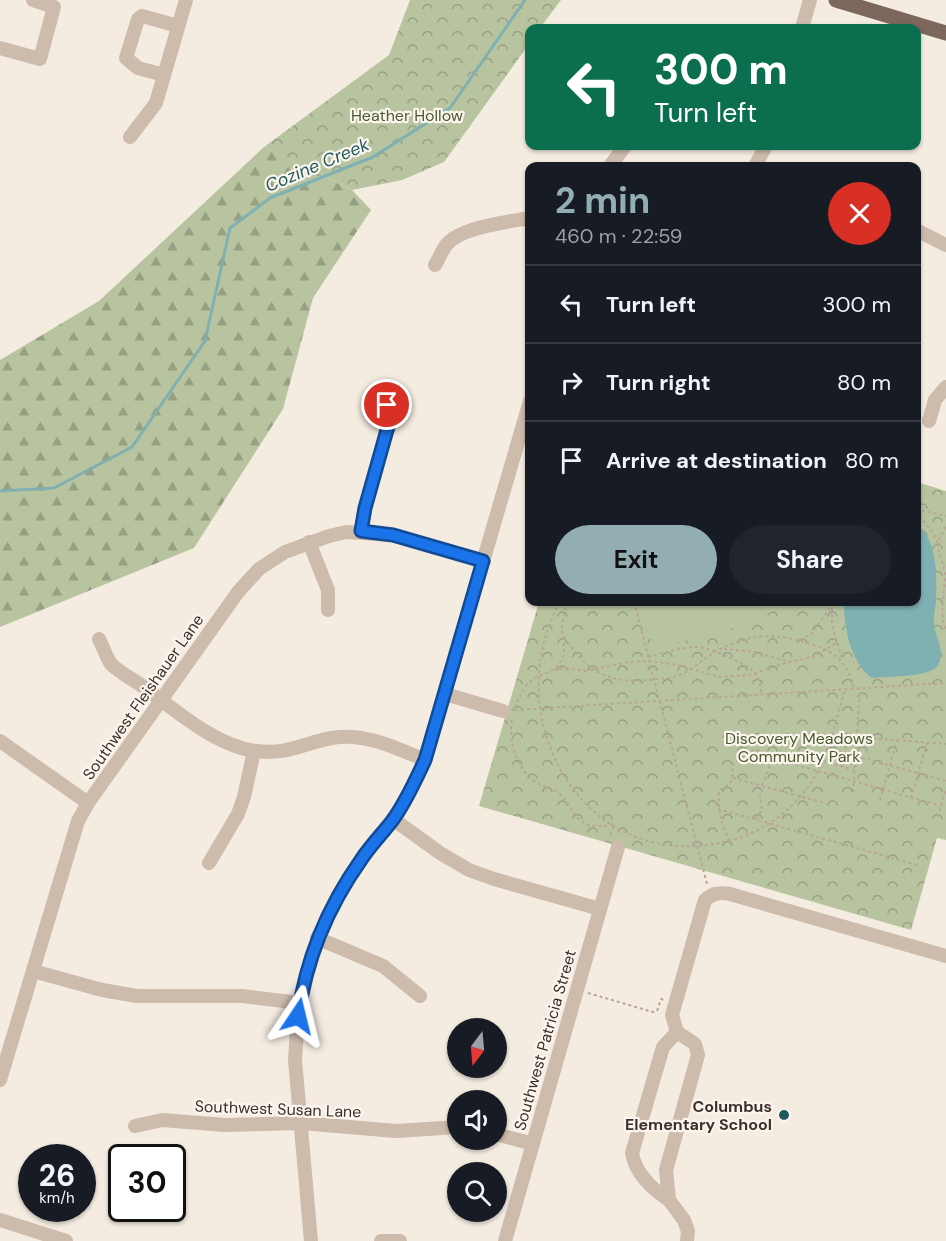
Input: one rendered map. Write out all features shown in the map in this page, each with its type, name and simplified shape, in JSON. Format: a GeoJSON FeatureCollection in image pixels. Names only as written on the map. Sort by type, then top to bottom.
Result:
{"type":"FeatureCollection","features":[{"type":"Feature","properties":{"kind":"main road"},"geometry":{"type":"LineString","coordinates":[[836,0],[916,24]]}},
{"type":"Feature","properties":{"kind":"main road"},"geometry":{"type":"LineString","coordinates":[[921,26],[946,33]]}},
{"type":"Feature","properties":{"kind":"street"},"geometry":{"type":"LineString","coordinates":[[0,48],[40,58],[54,7],[33,0]]}},
{"type":"Feature","properties":{"kind":"street"},"geometry":{"type":"LineString","coordinates":[[130,137],[156,103],[186,0]]}},
{"type":"Feature","properties":{"kind":"street"},"geometry":{"type":"LineString","coordinates":[[803,24],[810,0]]}},
{"type":"Feature","properties":{"kind":"street"},"geometry":{"type":"LineString","coordinates":[[162,82],[126,58],[138,19],[142,16],[178,26]]}},
{"type":"Feature","properties":{"kind":"street"},"geometry":{"type":"LineString","coordinates":[[435,265],[448,243],[466,232],[484,226],[525,219]]}},
{"type":"Feature","properties":{"kind":"street"},"geometry":{"type":"LineString","coordinates":[[921,232],[946,245]]}},
{"type":"Feature","properties":{"kind":"street"},"geometry":{"type":"LineString","coordinates":[[929,421],[935,400],[946,387]]}},
{"type":"Feature","properties":{"kind":"street"},"geometry":{"type":"LineString","coordinates":[[361,531],[365,508],[389,423],[387,405]]}},
{"type":"Feature","properties":{"kind":"street"},"geometry":{"type":"LineString","coordinates":[[311,1241],[295,1060],[300,1003],[306,973],[328,913],[350,877],[393,819],[425,760],[483,561],[525,432]]}},
{"type":"Feature","properties":{"kind":"street","name":"Southwest Fleishauer Lane"},"geometry":{"type":"LineString","coordinates":[[0,1080],[4,1051],[33,971],[71,837],[88,803],[238,592],[259,569],[285,552],[309,542],[346,532],[361,531],[393,535],[483,561]]}},
{"type":"Feature","properties":{"kind":"street"},"geometry":{"type":"LineString","coordinates":[[309,542],[328,590],[328,610]]}},
{"type":"Feature","properties":{"kind":"street"},"geometry":{"type":"LineString","coordinates":[[99,639],[111,663],[227,744],[254,751],[273,752],[293,750],[333,738],[359,737],[383,743],[425,760]]}},
{"type":"Feature","properties":{"kind":"street"},"geometry":{"type":"LineString","coordinates":[[445,694],[509,711]]}},
{"type":"Feature","properties":{"kind":"street"},"geometry":{"type":"LineString","coordinates":[[0,741],[88,803]]}},
{"type":"Feature","properties":{"kind":"street"},"geometry":{"type":"LineString","coordinates":[[209,863],[238,814],[254,751]]}},
{"type":"Feature","properties":{"kind":"street"},"geometry":{"type":"LineString","coordinates":[[393,819],[440,854],[469,870],[600,909]]}},
{"type":"Feature","properties":{"kind":"street","name":"Southwest Patricia Street"},"geometry":{"type":"LineString","coordinates":[[505,1241],[618,847]]}},
{"type":"Feature","properties":{"kind":"street"},"geometry":{"type":"LineString","coordinates":[[669,1200],[666,1170],[698,1055],[695,1044],[677,1032],[672,1015],[705,900],[712,894],[721,892],[730,894],[946,956]]}},
{"type":"Feature","properties":{"kind":"street"},"geometry":{"type":"LineString","coordinates":[[317,938],[383,966],[420,996]]}},
{"type":"Feature","properties":{"kind":"street"},"geometry":{"type":"LineString","coordinates":[[33,971],[102,990],[138,996],[242,996],[300,1003]]}},
{"type":"Feature","properties":{"kind":"street"},"geometry":{"type":"LineString","coordinates":[[677,1032],[663,1047],[632,1153],[633,1162],[640,1173],[657,1193],[669,1200],[684,1220],[688,1232],[687,1241]]}},
{"type":"Feature","properties":{"kind":"street","name":"Southwest Susan Lane"},"geometry":{"type":"LineString","coordinates":[[135,1126],[162,1120],[225,1125],[301,1123],[396,1131],[447,1128]]}},
{"type":"Feature","properties":{"kind":"street"},"geometry":{"type":"LineString","coordinates":[[507,1137],[533,1144]]}},
{"type":"Feature","properties":{"kind":"street"},"geometry":{"type":"LineString","coordinates":[[2,1226],[66,1241]]}},
{"type":"Feature","properties":{"kind":"street"},"geometry":{"type":"LineString","coordinates":[[381,1241],[400,1241]]}},
{"type":"Feature","properties":{"kind":"path"},"geometry":{"type":"LineString","coordinates":[[921,511],[946,516]]}},
{"type":"Feature","properties":{"kind":"path"},"geometry":{"type":"LineString","coordinates":[[921,516],[938,544],[945,572],[942,609],[946,630]]}},
{"type":"Feature","properties":{"kind":"path"},"geometry":{"type":"LineString","coordinates":[[938,544],[946,527]]}},
{"type":"Feature","properties":{"kind":"path"},"geometry":{"type":"LineString","coordinates":[[558,606],[544,644],[539,676],[540,709],[551,750],[565,779],[583,802],[602,818],[644,839],[664,845],[681,848],[730,842],[760,830],[786,812],[800,796],[823,761],[845,690]]}},
{"type":"Feature","properties":{"kind":"path"},"geometry":{"type":"LineString","coordinates":[[554,670],[564,653],[562,626],[566,606]]}},
{"type":"Feature","properties":{"kind":"path"},"geometry":{"type":"LineString","coordinates":[[635,606],[705,882],[712,894]]}},
{"type":"Feature","properties":{"kind":"path"},"geometry":{"type":"LineString","coordinates":[[800,640],[811,634],[831,607]]}},
{"type":"Feature","properties":{"kind":"path"},"geometry":{"type":"LineString","coordinates":[[831,607],[836,643],[852,676],[855,689]]}},
{"type":"Feature","properties":{"kind":"path"},"geometry":{"type":"LineString","coordinates":[[564,637],[584,662],[621,681],[634,682],[678,676],[714,651],[748,638],[779,637],[800,640],[826,650],[843,661]]}},
{"type":"Feature","properties":{"kind":"path"},"geometry":{"type":"LineString","coordinates":[[614,824],[597,828],[580,822],[561,794],[533,780],[523,770],[514,749],[509,711],[531,681],[554,670],[565,668],[586,671],[629,662],[649,661],[719,677],[756,674],[789,662],[815,656],[836,643]]}},
{"type":"Feature","properties":{"kind":"path"},"geometry":{"type":"LineString","coordinates":[[648,657],[696,646],[714,651],[756,674],[761,695]]}},
{"type":"Feature","properties":{"kind":"path"},"geometry":{"type":"LineString","coordinates":[[722,649],[756,652],[789,662]]}},
{"type":"Feature","properties":{"kind":"path"},"geometry":{"type":"LineString","coordinates":[[509,711],[946,683]]}},
{"type":"Feature","properties":{"kind":"path"},"geometry":{"type":"LineString","coordinates":[[852,792],[860,689]]}},
{"type":"Feature","properties":{"kind":"path"},"geometry":{"type":"LineString","coordinates":[[831,735],[946,744]]}},
{"type":"Feature","properties":{"kind":"path"},"geometry":{"type":"LineString","coordinates":[[832,764],[839,736]]}},
{"type":"Feature","properties":{"kind":"path"},"geometry":{"type":"LineString","coordinates":[[841,766],[849,737]]}},
{"type":"Feature","properties":{"kind":"path"},"geometry":{"type":"LineString","coordinates":[[880,800],[897,740]]}},
{"type":"Feature","properties":{"kind":"path"},"geometry":{"type":"LineString","coordinates":[[911,798],[927,742]]}},
{"type":"Feature","properties":{"kind":"path"},"geometry":{"type":"LineString","coordinates":[[827,748],[946,781]]}},
{"type":"Feature","properties":{"kind":"path"},"geometry":{"type":"LineString","coordinates":[[730,842],[718,809],[719,790],[729,784],[733,778],[732,765],[756,749],[769,757],[941,806]]}},
{"type":"Feature","properties":{"kind":"path"},"geometry":{"type":"LineString","coordinates":[[756,819],[762,808],[759,794],[770,770],[769,757]]}},
{"type":"Feature","properties":{"kind":"path"},"geometry":{"type":"LineString","coordinates":[[823,761],[854,770]]}},
{"type":"Feature","properties":{"kind":"path"},"geometry":{"type":"LineString","coordinates":[[733,778],[825,803]]}},
{"type":"Feature","properties":{"kind":"path"},"geometry":{"type":"LineString","coordinates":[[938,817],[946,789]]}},
{"type":"Feature","properties":{"kind":"path"},"geometry":{"type":"LineString","coordinates":[[718,809],[917,865]]}},
{"type":"Feature","properties":{"kind":"path"},"geometry":{"type":"LineString","coordinates":[[614,824],[609,842],[618,847]]}},
{"type":"Feature","properties":{"kind":"path"},"geometry":{"type":"LineString","coordinates":[[577,990],[653,1012],[657,1011],[661,999],[675,1003]]}},
{"type":"Feature","properties":{"kind":"green space","name":"Heather Hollow"},"geometry":{"type":"Polygon","coordinates":[[[410,0],[561,0],[543,24],[525,24],[525,50],[444,162],[402,180],[352,190],[264,147],[389,55],[410,0]]]}},
{"type":"Feature","properties":{"kind":"green space"},"geometry":{"type":"Polygon","coordinates":[[[264,147],[352,190],[371,210],[313,298],[283,409],[194,548],[0,627],[0,360],[99,301],[264,147]]]}},
{"type":"Feature","properties":{"kind":"green space","name":"Discovery Meadows Community Park"},"geometry":{"type":"Polygon","coordinates":[[[921,483],[946,491],[946,840],[937,838],[911,930],[479,806],[538,606],[921,606],[921,483]]]}},
{"type":"Feature","properties":{"kind":"green space"},"geometry":{"type":"Polygon","coordinates":[[[643,606],[785,606],[730,629],[660,647],[651,640],[643,606]]]}},
{"type":"Feature","properties":{"kind":"water"},"geometry":{"type":"Polygon","coordinates":[[[921,528],[933,549],[935,560],[934,622],[941,650],[938,665],[927,672],[908,676],[872,678],[864,671],[853,654],[845,622],[844,606],[921,606],[921,528]]]}},
{"type":"Feature","properties":{"kind":"waterway","name":"Cozine Creek"},"geometry":{"type":"LineString","coordinates":[[0,491],[54,488],[132,447],[205,341],[230,228],[270,198],[373,157],[450,108],[525,0]]}},
{"type":"Feature","properties":{"kind":"place","name":"Columbus Elementary School"},"geometry":{"type":"Point","coordinates":[784,1115]}},
{"type":"Feature","properties":{"kind":"route"},"geometry":{"type":"LineString","coordinates":[[298,1016],[306,973],[328,913],[361,859],[393,819],[425,760],[483,561],[393,535],[361,531],[365,508],[389,423],[387,405]]}}]}
